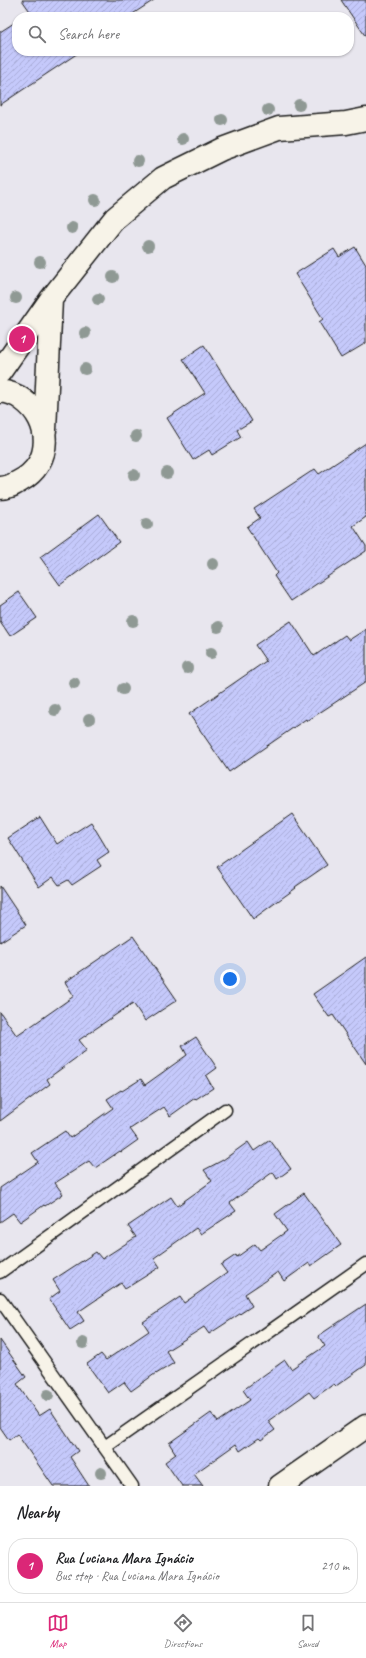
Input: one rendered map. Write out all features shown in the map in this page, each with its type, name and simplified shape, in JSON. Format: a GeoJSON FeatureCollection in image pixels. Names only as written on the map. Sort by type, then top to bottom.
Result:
{"type":"FeatureCollection","features":[{"type":"Feature","properties":{"kind":"street"},"geometry":{"type":"LineString","coordinates":[[0,372],[51,299],[115,218],[163,178],[222,149],[279,128],[346,123],[366,119]]}},
{"type":"Feature","properties":{"kind":"street"},"geometry":{"type":"LineString","coordinates":[[1,489],[9,488],[29,476],[38,465],[44,451],[51,299]]}},
{"type":"Feature","properties":{"kind":"street"},"geometry":{"type":"LineString","coordinates":[[0,392],[19,397],[32,406],[41,420],[45,435]]}},
{"type":"Feature","properties":{"kind":"street"},"geometry":{"type":"LineString","coordinates":[[280,1486],[366,1426]]}},
{"type":"Feature","properties":{"kind":"lane"},"geometry":{"type":"LineString","coordinates":[[0,1272],[226,1110]]}},
{"type":"Feature","properties":{"kind":"lane"},"geometry":{"type":"LineString","coordinates":[[105,1447],[366,1264]]}},
{"type":"Feature","properties":{"kind":"lane"},"geometry":{"type":"LineString","coordinates":[[0,1299],[132,1486]]}},
{"type":"Feature","properties":{"kind":"building"},"geometry":{"type":"Polygon","coordinates":[[[22,0],[154,0],[136,12],[30,12],[22,0]]]}},
{"type":"Feature","properties":{"kind":"building"},"geometry":{"type":"Polygon","coordinates":[[[341,0],[366,0],[366,37],[354,19],[354,12],[349,12],[341,0]]]}},
{"type":"Feature","properties":{"kind":"building"},"geometry":{"type":"Polygon","coordinates":[[[12,24],[12,56],[74,56],[0,105],[0,32],[12,24]]]}},
{"type":"Feature","properties":{"kind":"building"},"geometry":{"type":"Polygon","coordinates":[[[355,247],[366,265],[366,343],[341,358],[319,322],[323,319],[295,274],[334,249],[339,257],[355,247]]]}},
{"type":"Feature","properties":{"kind":"building"},"geometry":{"type":"Polygon","coordinates":[[[204,345],[252,421],[237,430],[241,437],[212,455],[209,450],[193,460],[167,418],[205,393],[183,359],[204,345]]]}},
{"type":"Feature","properties":{"kind":"building"},"geometry":{"type":"Polygon","coordinates":[[[366,443],[366,517],[353,526],[366,546],[366,551],[291,601],[274,576],[277,573],[247,527],[260,518],[254,509],[315,469],[319,474],[366,443]]]}},
{"type":"Feature","properties":{"kind":"building"},"geometry":{"type":"Polygon","coordinates":[[[99,514],[119,542],[60,585],[40,557],[99,514]]]}},
{"type":"Feature","properties":{"kind":"building"},"geometry":{"type":"Polygon","coordinates":[[[19,592],[37,618],[10,636],[0,621],[0,605],[19,592]]]}},
{"type":"Feature","properties":{"kind":"building"},"geometry":{"type":"Polygon","coordinates":[[[291,621],[314,656],[345,635],[349,640],[366,629],[366,682],[307,721],[306,719],[229,772],[189,714],[266,661],[255,645],[291,621]]]}},
{"type":"Feature","properties":{"kind":"building"},"geometry":{"type":"Polygon","coordinates":[[[292,814],[327,865],[253,919],[217,867],[292,814]]]}},
{"type":"Feature","properties":{"kind":"building"},"geometry":{"type":"Polygon","coordinates":[[[40,817],[57,844],[91,822],[109,852],[97,860],[101,866],[72,885],[68,880],[59,885],[53,877],[39,887],[8,838],[40,817]]]}},
{"type":"Feature","properties":{"kind":"building"},"geometry":{"type":"Polygon","coordinates":[[[0,886],[26,925],[0,942],[0,886]]]}},
{"type":"Feature","properties":{"kind":"building"},"geometry":{"type":"Polygon","coordinates":[[[133,936],[177,1000],[145,1021],[133,1003],[79,1040],[87,1050],[47,1079],[50,1084],[0,1121],[0,1012],[17,1036],[74,996],[65,982],[133,936]]]}},
{"type":"Feature","properties":{"kind":"building"},"geometry":{"type":"Polygon","coordinates":[[[366,957],[366,1064],[333,1015],[329,1017],[313,994],[366,957]]]}},
{"type":"Feature","properties":{"kind":"building"},"geometry":{"type":"Polygon","coordinates":[[[196,1037],[217,1068],[206,1076],[213,1088],[196,1099],[195,1098],[170,1116],[164,1107],[130,1129],[138,1140],[95,1168],[89,1161],[55,1183],[63,1194],[20,1222],[13,1213],[0,1222],[0,1188],[38,1162],[32,1153],[65,1131],[70,1138],[113,1108],[107,1099],[141,1079],[145,1085],[187,1055],[182,1046],[196,1037]]]}},
{"type":"Feature","properties":{"kind":"building"},"geometry":{"type":"Polygon","coordinates":[[[270,1140],[291,1169],[277,1179],[273,1172],[230,1203],[236,1211],[201,1234],[196,1228],[154,1258],[160,1267],[125,1289],[121,1283],[78,1312],[84,1321],[70,1330],[49,1299],[60,1291],[53,1280],[96,1252],[102,1259],[136,1237],[128,1226],[171,1197],[177,1206],[212,1181],[204,1170],[223,1160],[248,1142],[254,1151],[270,1140]]]}},
{"type":"Feature","properties":{"kind":"building"},"geometry":{"type":"Polygon","coordinates":[[[304,1193],[341,1245],[311,1266],[309,1263],[284,1281],[278,1272],[245,1294],[252,1306],[209,1334],[204,1327],[166,1351],[174,1363],[156,1373],[131,1391],[124,1382],[108,1393],[87,1364],[101,1354],[106,1360],[149,1331],[143,1322],[180,1297],[184,1303],[227,1273],[221,1265],[236,1255],[237,1257],[255,1244],[260,1250],[287,1231],[275,1214],[304,1193]]]}},
{"type":"Feature","properties":{"kind":"building"},"geometry":{"type":"Polygon","coordinates":[[[366,1304],[366,1365],[336,1386],[334,1384],[314,1398],[309,1392],[268,1421],[275,1430],[261,1440],[259,1438],[240,1451],[236,1444],[194,1474],[203,1486],[182,1486],[165,1462],[176,1454],[169,1443],[211,1413],[218,1422],[250,1400],[243,1390],[285,1360],[291,1369],[325,1346],[318,1336],[366,1304]]]}},
{"type":"Feature","properties":{"kind":"building"},"geometry":{"type":"Polygon","coordinates":[[[0,1340],[26,1377],[17,1384],[39,1416],[50,1409],[78,1451],[70,1457],[89,1486],[53,1486],[17,1434],[9,1440],[0,1427],[0,1340]]]}},
{"type":"Feature","properties":{"kind":"place","name":"Rua Luciana Mara Ignácio"},"geometry":{"type":"Point","coordinates":[22,339]}}]}
